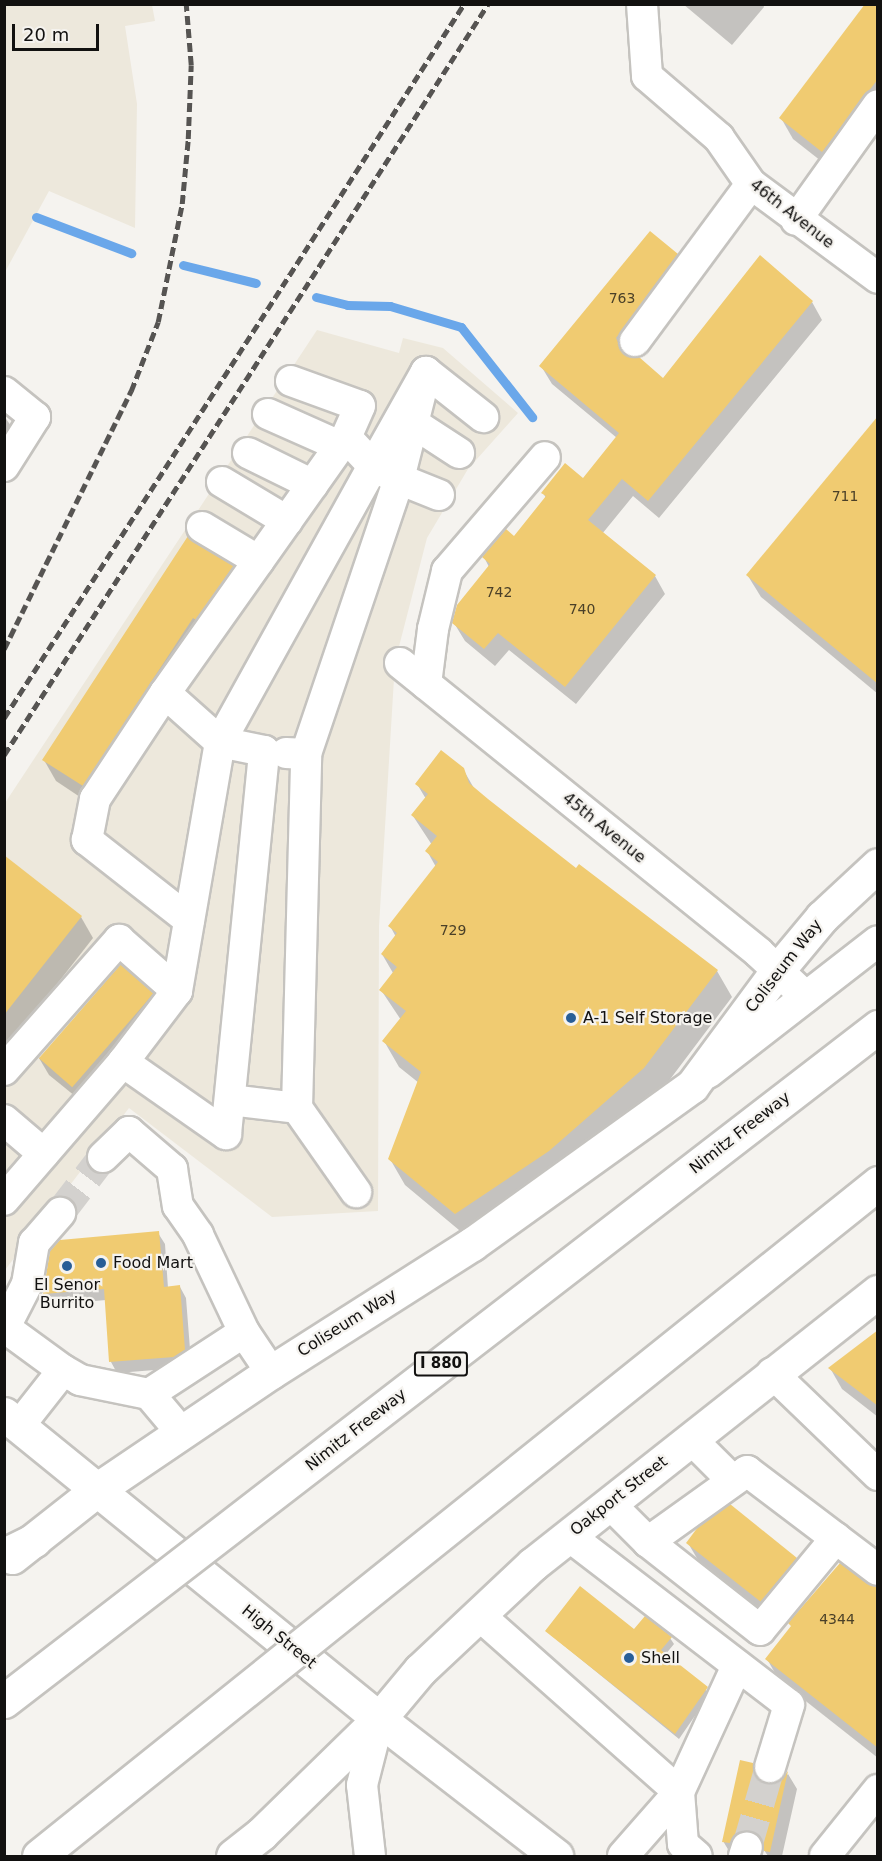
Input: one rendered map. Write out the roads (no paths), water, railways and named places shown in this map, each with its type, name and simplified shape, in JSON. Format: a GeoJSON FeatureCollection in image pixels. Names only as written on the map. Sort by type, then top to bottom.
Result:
{"type":"FeatureCollection","features":[{"type":"Feature","properties":{"kind":"main road"},"geometry":{"type":"LineString","coordinates":[[822,917],[878,864]]}},
{"type":"Feature","properties":{"kind":"main road","name":"Coliseum Way"},"geometry":{"type":"LineString","coordinates":[[4,1564],[98,1489],[271,1372],[472,1244],[692,1086],[777,971],[822,917]]}},
{"type":"Feature","properties":{"kind":"main road","name":"Nimitz Freeway"},"geometry":{"type":"LineString","coordinates":[[4,1701],[878,1027]]}},
{"type":"Feature","properties":{"kind":"main road"},"geometry":{"type":"LineString","coordinates":[[39,1857],[878,1183]]}},
{"type":"Feature","properties":{"kind":"main road","name":"Oakport Street"},"geometry":{"type":"LineString","coordinates":[[233,1857],[261,1834],[379,1719],[420,1670],[569,1536],[772,1373],[878,1292]]}},
{"type":"Feature","properties":{"kind":"main road","name":"High Street"},"geometry":{"type":"LineString","coordinates":[[12,1420],[379,1719],[556,1857]]}},
{"type":"Feature","properties":{"kind":"main road"},"geometry":{"type":"LineString","coordinates":[[4,1555],[35,1540]]}},
{"type":"Feature","properties":{"kind":"street","name":"46th Avenue"},"geometry":{"type":"LineString","coordinates":[[642,4],[647,76],[719,138],[751,184],[796,220],[878,278]]}},
{"type":"Feature","properties":{"kind":"street"},"geometry":{"type":"LineString","coordinates":[[796,220],[876,112]]}},
{"type":"Feature","properties":{"kind":"street"},"geometry":{"type":"LineString","coordinates":[[635,340],[751,184]]}},
{"type":"Feature","properties":{"kind":"street"},"geometry":{"type":"LineString","coordinates":[[426,372],[483,417]]}},
{"type":"Feature","properties":{"kind":"street"},"geometry":{"type":"LineString","coordinates":[[4,1200],[123,1062],[177,991],[219,742],[386,473],[413,423],[426,372]]}},
{"type":"Feature","properties":{"kind":"street"},"geometry":{"type":"LineString","coordinates":[[356,1192],[297,1108],[306,754],[386,473],[426,372]]}},
{"type":"Feature","properties":{"kind":"street"},"geometry":{"type":"LineString","coordinates":[[189,920],[87,840],[95,799],[165,693],[343,442],[360,406],[291,381]]}},
{"type":"Feature","properties":{"kind":"street"},"geometry":{"type":"LineString","coordinates":[[4,392],[35,417],[4,466]]}},
{"type":"Feature","properties":{"kind":"street"},"geometry":{"type":"LineString","coordinates":[[268,414],[343,442],[386,473],[439,495]]}},
{"type":"Feature","properties":{"kind":"street"},"geometry":{"type":"LineString","coordinates":[[413,423],[459,453]]}},
{"type":"Feature","properties":{"kind":"street"},"geometry":{"type":"LineString","coordinates":[[248,453],[313,485]]}},
{"type":"Feature","properties":{"kind":"street"},"geometry":{"type":"LineString","coordinates":[[426,684],[433,629],[447,572],[545,457]]}},
{"type":"Feature","properties":{"kind":"street"},"geometry":{"type":"LineString","coordinates":[[222,482],[287,521]]}},
{"type":"Feature","properties":{"kind":"street"},"geometry":{"type":"LineString","coordinates":[[202,527],[258,561]]}},
{"type":"Feature","properties":{"kind":"street","name":"45th Avenue"},"geometry":{"type":"LineString","coordinates":[[400,663],[806,997]]}},
{"type":"Feature","properties":{"kind":"street"},"geometry":{"type":"LineString","coordinates":[[165,693],[219,742],[264,751],[306,754]]}},
{"type":"Feature","properties":{"kind":"street"},"geometry":{"type":"LineString","coordinates":[[123,1062],[226,1134],[264,751]]}},
{"type":"Feature","properties":{"kind":"street","name":"Coliseum Way"},"geometry":{"type":"LineString","coordinates":[[822,917],[878,847]]}},
{"type":"Feature","properties":{"kind":"street"},"geometry":{"type":"LineString","coordinates":[[4,1070],[119,940],[177,991]]}},
{"type":"Feature","properties":{"kind":"street","name":"Coliseum Way"},"geometry":{"type":"LineString","coordinates":[[692,1086],[878,941]]}},
{"type":"Feature","properties":{"kind":"street"},"geometry":{"type":"LineString","coordinates":[[230,1100],[297,1108]]}},
{"type":"Feature","properties":{"kind":"street"},"geometry":{"type":"LineString","coordinates":[[4,1120],[44,1154]]}},
{"type":"Feature","properties":{"kind":"street"},"geometry":{"type":"LineString","coordinates":[[103,1157],[129,1132],[172,1169],[178,1206],[198,1234],[243,1332],[271,1372]]}},
{"type":"Feature","properties":{"kind":"street"},"geometry":{"type":"LineString","coordinates":[[60,1213],[34,1243],[27,1284],[5,1326],[63,1370],[80,1380],[149,1394],[181,1432]]}},
{"type":"Feature","properties":{"kind":"street"},"geometry":{"type":"LineString","coordinates":[[149,1394],[243,1332]]}},
{"type":"Feature","properties":{"kind":"street"},"geometry":{"type":"LineString","coordinates":[[12,1420],[63,1370]]}},
{"type":"Feature","properties":{"kind":"street"},"geometry":{"type":"LineString","coordinates":[[772,1373],[878,1475]]}},
{"type":"Feature","properties":{"kind":"street"},"geometry":{"type":"LineString","coordinates":[[691,1439],[734,1481]]}},
{"type":"Feature","properties":{"kind":"street"},"geometry":{"type":"LineString","coordinates":[[648,1542],[747,1471],[878,1570]]}},
{"type":"Feature","properties":{"kind":"street"},"geometry":{"type":"LineString","coordinates":[[610,1504],[648,1542],[760,1630],[836,1538]]}},
{"type":"Feature","properties":{"kind":"street"},"geometry":{"type":"LineString","coordinates":[[569,1536],[789,1705],[770,1767]]}},
{"type":"Feature","properties":{"kind":"street"},"geometry":{"type":"LineString","coordinates":[[479,1615],[679,1792],[683,1844],[698,1857]]}},
{"type":"Feature","properties":{"kind":"street"},"geometry":{"type":"LineString","coordinates":[[623,1857],[679,1792],[737,1666]]}},
{"type":"Feature","properties":{"kind":"street"},"geometry":{"type":"LineString","coordinates":[[370,1857],[362,1785],[379,1719]]}},
{"type":"Feature","properties":{"kind":"street"},"geometry":{"type":"LineString","coordinates":[[825,1857],[878,1790]]}},
{"type":"Feature","properties":{"kind":"waterway"},"geometry":{"type":"LineString","coordinates":[[36,217],[131,253]]}},
{"type":"Feature","properties":{"kind":"waterway"},"geometry":{"type":"LineString","coordinates":[[183,265],[256,283]]}},
{"type":"Feature","properties":{"kind":"waterway"},"geometry":{"type":"LineString","coordinates":[[316,297],[347,305],[390,306],[461,327],[532,417]]}},
{"type":"Feature","properties":{"kind":"tunnel"},"geometry":{"type":"LineString","coordinates":[[60,1213],[103,1157]]}},
{"type":"Feature","properties":{"kind":"tunnel"},"geometry":{"type":"LineString","coordinates":[[747,1847],[770,1767]]}},
{"type":"Feature","properties":{"kind":"railway"},"geometry":{"type":"LineString","coordinates":[[4,649],[131,391],[158,322],[182,204],[188,139],[191,65],[186,4]]}},
{"type":"Feature","properties":{"kind":"railway"},"geometry":{"type":"LineString","coordinates":[[4,718],[464,4]]}},
{"type":"Feature","properties":{"kind":"railway"},"geometry":{"type":"LineString","coordinates":[[4,755],[488,4]]}},
{"type":"Feature","properties":{"kind":"place","name":"A-1 Self Storage"},"geometry":{"type":"Point","coordinates":[571,1018]}},
{"type":"Feature","properties":{"kind":"place","name":"Food Mart"},"geometry":{"type":"Point","coordinates":[101,1263]}},
{"type":"Feature","properties":{"kind":"place","name":"El Senor Burrito"},"geometry":{"type":"Point","coordinates":[67,1266]}},
{"type":"Feature","properties":{"kind":"place","name":"Shell"},"geometry":{"type":"Point","coordinates":[629,1658]}}]}
